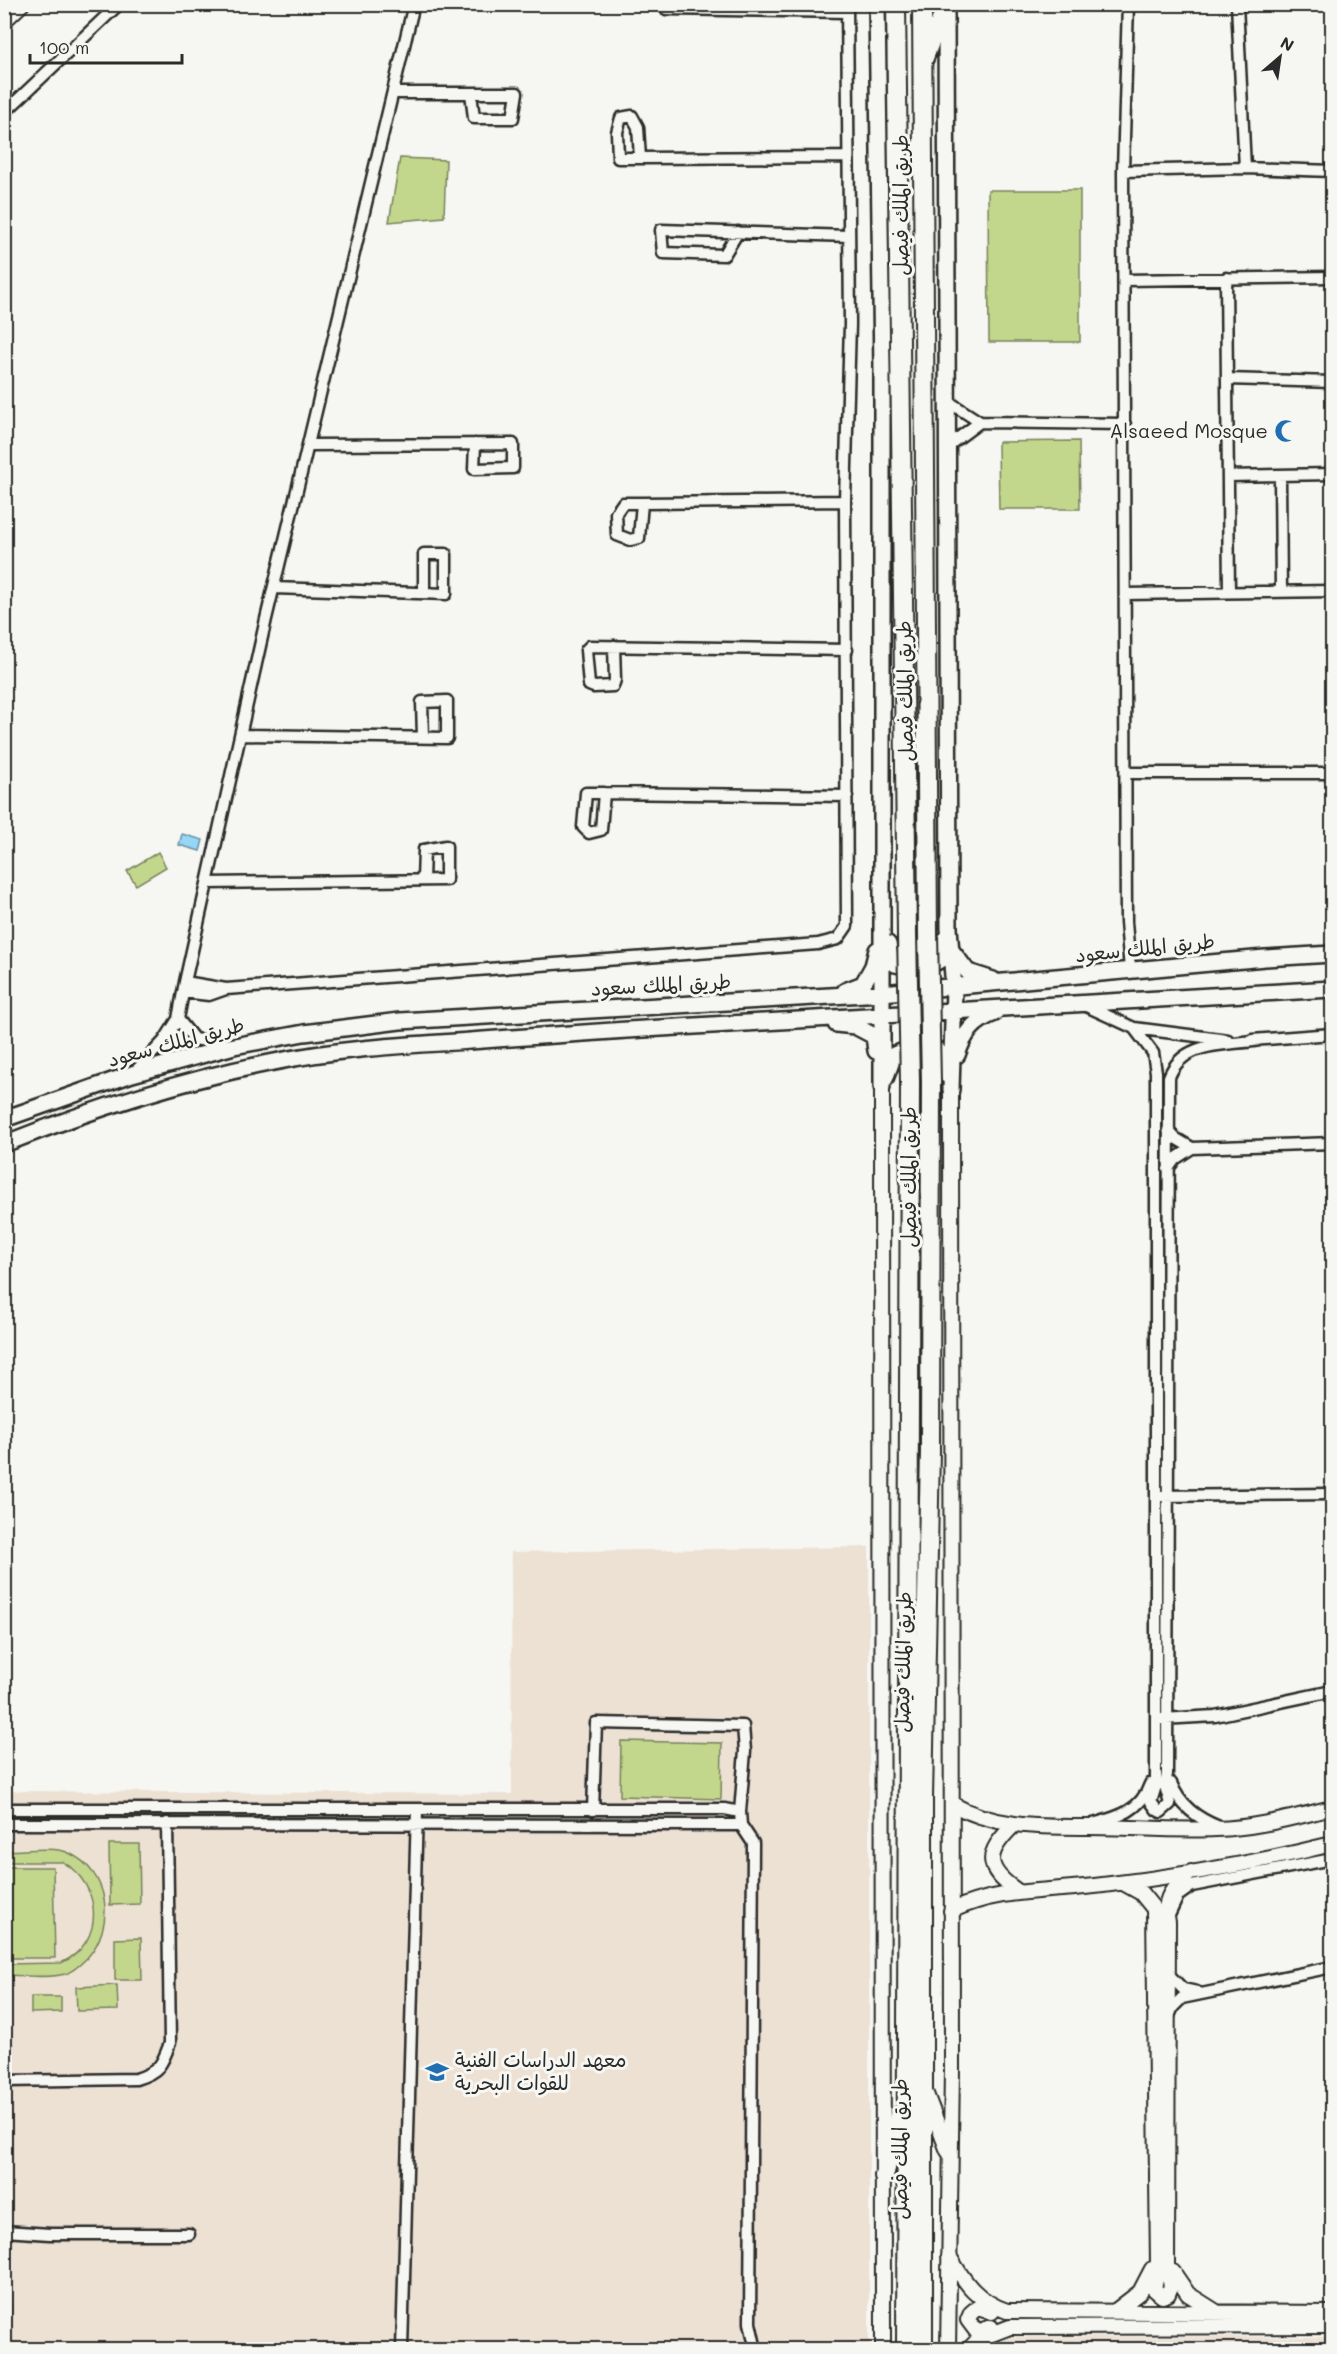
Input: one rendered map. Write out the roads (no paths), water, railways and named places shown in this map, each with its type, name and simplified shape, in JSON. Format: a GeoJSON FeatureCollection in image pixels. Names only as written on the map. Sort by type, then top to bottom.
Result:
{"type":"FeatureCollection","features":[{"type":"Feature","properties":{"kind":"highway","name":"طريق الملك فيصل"},"geometry":{"type":"LineString","coordinates":[[896,4],[910,1082],[906,2349]]}},
{"type":"Feature","properties":{"kind":"highway","name":"طريق الملك فيصل"},"geometry":{"type":"LineString","coordinates":[[922,4],[931,1081],[930,1451],[923,1798],[923,2349]]}},
{"type":"Feature","properties":{"kind":"highway"},"geometry":{"type":"LineString","coordinates":[[884,2176],[905,2097]]}},
{"type":"Feature","properties":{"kind":"main road"},"geometry":{"type":"LineString","coordinates":[[4,21],[22,4]]}},
{"type":"Feature","properties":{"kind":"main road"},"geometry":{"type":"LineString","coordinates":[[877,4],[880,243],[881,829],[884,921],[882,993],[883,2349]]}},
{"type":"Feature","properties":{"kind":"main road"},"geometry":{"type":"LineString","coordinates":[[886,4],[896,33]]}},
{"type":"Feature","properties":{"kind":"main road"},"geometry":{"type":"LineString","coordinates":[[922,64],[946,4]]}},
{"type":"Feature","properties":{"kind":"main road"},"geometry":{"type":"LineString","coordinates":[[946,4],[949,445],[948,928],[954,988],[951,1090],[952,1804],[948,2349]]}},
{"type":"Feature","properties":{"kind":"main road"},"geometry":{"type":"LineString","coordinates":[[880,243],[882,186],[896,76]]}},
{"type":"Feature","properties":{"kind":"main road"},"geometry":{"type":"LineString","coordinates":[[884,921],[890,957],[895,964],[903,966],[933,964],[944,955],[948,928]]}},
{"type":"Feature","properties":{"kind":"main road"},"geometry":{"type":"LineString","coordinates":[[806,998],[855,989],[863,984],[873,966],[884,921]]}},
{"type":"Feature","properties":{"kind":"main road"},"geometry":{"type":"LineString","coordinates":[[951,950],[968,972],[977,977],[1011,983]]}},
{"type":"Feature","properties":{"kind":"main road","name":"طريق الملك سعود"},"geometry":{"type":"LineString","coordinates":[[4,1119],[132,1074],[234,1046],[304,1033],[400,1021],[954,988],[1130,970],[1332,954]]}},
{"type":"Feature","properties":{"kind":"main road"},"geometry":{"type":"LineString","coordinates":[[1275,992],[1332,982]]}},
{"type":"Feature","properties":{"kind":"main road"},"geometry":{"type":"LineString","coordinates":[[4,1144],[62,1121],[156,1091],[270,1062],[394,1046],[882,1014],[1084,1005],[1332,989]]}},
{"type":"Feature","properties":{"kind":"main road"},"geometry":{"type":"LineString","coordinates":[[951,1090],[963,1037],[979,1019],[1009,1007]]}},
{"type":"Feature","properties":{"kind":"main road"},"geometry":{"type":"LineString","coordinates":[[803,1020],[855,1026],[874,1036],[882,1088]]}},
{"type":"Feature","properties":{"kind":"main road"},"geometry":{"type":"LineString","coordinates":[[882,1088],[894,1055],[902,1050],[922,1048],[937,1050],[943,1057],[951,1090]]}},
{"type":"Feature","properties":{"kind":"main road"},"geometry":{"type":"LineString","coordinates":[[952,1804],[978,1818],[1013,1826],[1223,1829],[1277,1822],[1332,1808]]}},
{"type":"Feature","properties":{"kind":"main road"},"geometry":{"type":"LineString","coordinates":[[1013,1826],[994,1847],[991,1863],[995,1873],[1017,1891]]}},
{"type":"Feature","properties":{"kind":"main road"},"geometry":{"type":"LineString","coordinates":[[951,1911],[974,1900],[1017,1891],[1123,1883],[1332,1844]]}},
{"type":"Feature","properties":{"kind":"main road"},"geometry":{"type":"LineString","coordinates":[[1113,2313],[1135,2297],[1146,2284],[1162,2247],[1168,2019],[1166,1900],[1175,1886],[1191,1872]]}},
{"type":"Feature","properties":{"kind":"main road"},"geometry":{"type":"LineString","coordinates":[[1123,1883],[1141,1893],[1154,1910],[1162,2247],[1181,2287],[1198,2303],[1219,2313]]}},
{"type":"Feature","properties":{"kind":"main road"},"geometry":{"type":"LineString","coordinates":[[923,2085],[951,2159]]}},
{"type":"Feature","properties":{"kind":"main road"},"geometry":{"type":"LineString","coordinates":[[948,2255],[965,2283],[978,2298],[1020,2320],[1332,2326]]}},
{"type":"Feature","properties":{"kind":"main road"},"geometry":{"type":"LineString","coordinates":[[968,2349],[979,2339],[1020,2320],[1113,2313],[1332,2313]]}},
{"type":"Feature","properties":{"kind":"street"},"geometry":{"type":"LineString","coordinates":[[4,114],[119,4]]}},
{"type":"Feature","properties":{"kind":"street"},"geometry":{"type":"LineString","coordinates":[[132,1074],[164,1041],[178,1019],[274,588],[414,4]]}},
{"type":"Feature","properties":{"kind":"street"},"geometry":{"type":"LineString","coordinates":[[184,987],[226,989],[818,944],[838,939],[848,926],[845,501],[850,324],[847,8],[692,7],[666,9],[666,4]]}},
{"type":"Feature","properties":{"kind":"street"},"geometry":{"type":"LineString","coordinates":[[1128,4],[1123,171],[1126,922],[1130,970]]}},
{"type":"Feature","properties":{"kind":"street"},"geometry":{"type":"LineString","coordinates":[[1237,4],[1245,168]]}},
{"type":"Feature","properties":{"kind":"street"},"geometry":{"type":"LineString","coordinates":[[394,93],[471,93],[517,93],[513,118],[474,118],[471,93]]}},
{"type":"Feature","properties":{"kind":"street"},"geometry":{"type":"LineString","coordinates":[[640,158],[847,157]]}},
{"type":"Feature","properties":{"kind":"street"},"geometry":{"type":"LineString","coordinates":[[1123,171],[1245,168],[1332,171]]}},
{"type":"Feature","properties":{"kind":"street"},"geometry":{"type":"LineString","coordinates":[[738,232],[724,255],[663,253],[661,230],[738,232],[849,236]]}},
{"type":"Feature","properties":{"kind":"street"},"geometry":{"type":"LineString","coordinates":[[1125,280],[1332,277]]}},
{"type":"Feature","properties":{"kind":"street"},"geometry":{"type":"LineString","coordinates":[[1226,278],[1229,592]]}},
{"type":"Feature","properties":{"kind":"street"},"geometry":{"type":"LineString","coordinates":[[1227,380],[1332,382]]}},
{"type":"Feature","properties":{"kind":"street"},"geometry":{"type":"LineString","coordinates":[[948,402],[980,422],[1125,424]]}},
{"type":"Feature","properties":{"kind":"street"},"geometry":{"type":"LineString","coordinates":[[949,445],[980,422]]}},
{"type":"Feature","properties":{"kind":"street"},"geometry":{"type":"LineString","coordinates":[[309,445],[475,444]]}},
{"type":"Feature","properties":{"kind":"street"},"geometry":{"type":"LineString","coordinates":[[1228,476],[1332,474]]}},
{"type":"Feature","properties":{"kind":"street"},"geometry":{"type":"LineString","coordinates":[[1280,475],[1281,592]]}},
{"type":"Feature","properties":{"kind":"street"},"geometry":{"type":"LineString","coordinates":[[642,503],[845,501]]}},
{"type":"Feature","properties":{"kind":"street"},"geometry":{"type":"LineString","coordinates":[[274,588],[424,593]]}},
{"type":"Feature","properties":{"kind":"street"},"geometry":{"type":"LineString","coordinates":[[1125,594],[1332,591]]}},
{"type":"Feature","properties":{"kind":"street"},"geometry":{"type":"LineString","coordinates":[[614,646],[847,650]]}},
{"type":"Feature","properties":{"kind":"street"},"geometry":{"type":"LineString","coordinates":[[240,735],[423,737]]}},
{"type":"Feature","properties":{"kind":"street"},"geometry":{"type":"LineString","coordinates":[[1126,773],[1332,773]]}},
{"type":"Feature","properties":{"kind":"street"},"geometry":{"type":"LineString","coordinates":[[604,793],[847,796]]}},
{"type":"Feature","properties":{"kind":"street"},"geometry":{"type":"LineString","coordinates":[[207,883],[423,880]]}},
{"type":"Feature","properties":{"kind":"street"},"geometry":{"type":"LineString","coordinates":[[1084,1005],[1134,1028],[1187,1036],[1259,1040]]}},
{"type":"Feature","properties":{"kind":"street"},"geometry":{"type":"LineString","coordinates":[[178,1019],[194,1039],[234,1046]]}},
{"type":"Feature","properties":{"kind":"street"},"geometry":{"type":"LineString","coordinates":[[1134,1028],[1153,1053],[1156,1072],[1154,1719],[1156,1792],[1151,1802],[1161,1812],[1170,1804],[1165,1786],[1167,1774],[1169,1077],[1181,1056],[1202,1048],[1259,1040],[1332,1035]]}},
{"type":"Feature","properties":{"kind":"street"},"geometry":{"type":"LineString","coordinates":[[1168,1130],[1175,1138],[1192,1148]]}},
{"type":"Feature","properties":{"kind":"street"},"geometry":{"type":"LineString","coordinates":[[1168,1169],[1175,1159],[1192,1148],[1332,1143]]}},
{"type":"Feature","properties":{"kind":"street"},"geometry":{"type":"LineString","coordinates":[[1155,1496],[1332,1494]]}},
{"type":"Feature","properties":{"kind":"street"},"geometry":{"type":"LineString","coordinates":[[1154,1719],[1215,1716],[1332,1691]]}},
{"type":"Feature","properties":{"kind":"street"},"geometry":{"type":"LineString","coordinates":[[593,1810],[596,1723],[743,1726],[745,1751],[741,1825],[753,1843],[750,2323],[756,2349]]}},
{"type":"Feature","properties":{"kind":"street"},"geometry":{"type":"LineString","coordinates":[[1154,1774],[1167,1774]]}},
{"type":"Feature","properties":{"kind":"street"},"geometry":{"type":"LineString","coordinates":[[1081,1827],[1119,1817],[1133,1809],[1148,1792],[1154,1774]]}},
{"type":"Feature","properties":{"kind":"street"},"geometry":{"type":"LineString","coordinates":[[1167,1774],[1174,1793],[1188,1810],[1223,1829]]}},
{"type":"Feature","properties":{"kind":"street"},"geometry":{"type":"LineString","coordinates":[[4,1809],[725,1809],[740,1812]]}},
{"type":"Feature","properties":{"kind":"street"},"geometry":{"type":"LineString","coordinates":[[402,2349],[417,1810]]}},
{"type":"Feature","properties":{"kind":"street"},"geometry":{"type":"LineString","coordinates":[[4,2081],[136,2079],[154,2073],[165,2058],[170,2043],[166,1823]]}},
{"type":"Feature","properties":{"kind":"street"},"geometry":{"type":"LineString","coordinates":[[4,1824],[741,1825]]}},
{"type":"Feature","properties":{"kind":"street"},"geometry":{"type":"LineString","coordinates":[[1168,1922],[1171,1906],[1184,1890],[1192,1886],[1332,1858]]}},
{"type":"Feature","properties":{"kind":"street"},"geometry":{"type":"LineString","coordinates":[[1168,2019],[1178,2002],[1200,1993],[1332,1967]]}},
{"type":"Feature","properties":{"kind":"street"},"geometry":{"type":"LineString","coordinates":[[1168,1974],[1183,1989],[1200,1993]]}},
{"type":"Feature","properties":{"kind":"street"},"geometry":{"type":"LineString","coordinates":[[4,2231],[50,2234],[189,2234]]}},
{"type":"Feature","properties":{"kind":"water"},"geometry":{"type":"Polygon","coordinates":[[[182,834],[203,840],[200,851],[179,845],[182,834]]]}},
{"type":"Feature","properties":{"kind":"place","name":"Alsaeed Mosque"},"geometry":{"type":"Point","coordinates":[1286,431]}},
{"type":"Feature","properties":{"kind":"place","name":"معهد الدراسات الفنية للقوات البحرية"},"geometry":{"type":"Point","coordinates":[437,2072]}}]}
